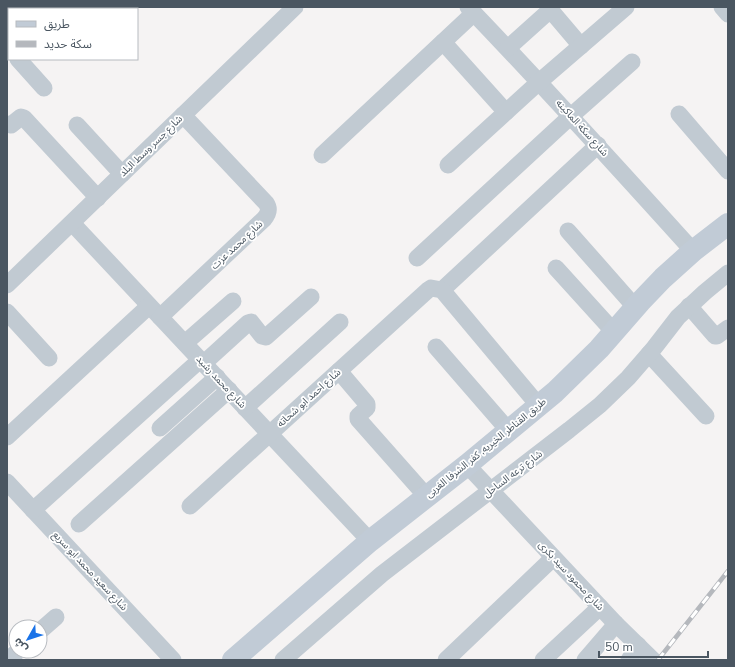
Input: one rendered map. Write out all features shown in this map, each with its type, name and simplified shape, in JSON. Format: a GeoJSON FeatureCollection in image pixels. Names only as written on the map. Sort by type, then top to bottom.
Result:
{"type":"FeatureCollection","features":[{"type":"Feature","properties":{"kind":"street","name":"شارع جسر وسط البلد"},"geometry":{"type":"LineString","coordinates":[[7,285],[295,7]]}},
{"type":"Feature","properties":{"kind":"street"},"geometry":{"type":"LineString","coordinates":[[448,164],[626,7]]}},
{"type":"Feature","properties":{"kind":"street"},"geometry":{"type":"LineString","coordinates":[[722,7],[728,14]]}},
{"type":"Feature","properties":{"kind":"street"},"geometry":{"type":"LineString","coordinates":[[322,155],[443,42],[471,10]]}},
{"type":"Feature","properties":{"kind":"street","name":"شارع سكة الماكينه"},"geometry":{"type":"LineString","coordinates":[[471,10],[540,82],[693,251]]}},
{"type":"Feature","properties":{"kind":"street"},"geometry":{"type":"LineString","coordinates":[[508,48],[551,11],[581,46]]}},
{"type":"Feature","properties":{"kind":"street"},"geometry":{"type":"LineString","coordinates":[[443,42],[506,112]]}},
{"type":"Feature","properties":{"kind":"street"},"geometry":{"type":"LineString","coordinates":[[19,60],[44,88]]}},
{"type":"Feature","properties":{"kind":"street"},"geometry":{"type":"LineString","coordinates":[[417,258],[632,62]]}},
{"type":"Feature","properties":{"kind":"street"},"geometry":{"type":"LineString","coordinates":[[679,114],[728,171]]}},
{"type":"Feature","properties":{"kind":"street","name":"شارع محمد عزت"},"geometry":{"type":"LineString","coordinates":[[155,311],[264,219],[269,211],[266,203],[183,115]]}},
{"type":"Feature","properties":{"kind":"street"},"geometry":{"type":"LineString","coordinates":[[7,124],[11,125],[21,117],[24,118],[98,198]]}},
{"type":"Feature","properties":{"kind":"street"},"geometry":{"type":"LineString","coordinates":[[77,125],[122,174]]}},
{"type":"Feature","properties":{"kind":"street","name":"شارع احمد ابو شحاته"},"geometry":{"type":"LineString","coordinates":[[190,506],[339,371],[435,290],[598,145]]}},
{"type":"Feature","properties":{"kind":"street","name":"شارع محمد رشيد"},"geometry":{"type":"LineString","coordinates":[[72,223],[370,541]]}},
{"type":"Feature","properties":{"kind":"street","name":"طريق القناطر الخيريه, كفر الشرفا الغربى"},"geometry":{"type":"LineString","coordinates":[[233,660],[370,541],[427,497],[480,480],[508,430],[555,392],[599,349],[663,278],[693,251],[728,224]]}},
{"type":"Feature","properties":{"kind":"street"},"geometry":{"type":"LineString","coordinates":[[568,231],[636,307]]}},
{"type":"Feature","properties":{"kind":"street"},"geometry":{"type":"LineString","coordinates":[[556,268],[614,332]]}},
{"type":"Feature","properties":{"kind":"street","name":"شارع ترعه الساحل"},"geometry":{"type":"LineString","coordinates":[[283,660],[382,574],[480,480],[570,430],[600,405],[628,378],[678,317],[705,292],[727,276]]}},
{"type":"Feature","properties":{"kind":"street"},"geometry":{"type":"LineString","coordinates":[[435,290],[539,406]]}},
{"type":"Feature","properties":{"kind":"street"},"geometry":{"type":"LineString","coordinates":[[33,510],[248,323],[252,322],[262,336],[266,337],[312,297]]}},
{"type":"Feature","properties":{"kind":"street"},"geometry":{"type":"LineString","coordinates":[[185,343],[233,301]]}},
{"type":"Feature","properties":{"kind":"street"},"geometry":{"type":"LineString","coordinates":[[689,306],[715,336],[728,328]]}},
{"type":"Feature","properties":{"kind":"street"},"geometry":{"type":"LineString","coordinates":[[7,437],[155,311]]}},
{"type":"Feature","properties":{"kind":"street"},"geometry":{"type":"LineString","coordinates":[[7,312],[49,358]]}},
{"type":"Feature","properties":{"kind":"street"},"geometry":{"type":"LineString","coordinates":[[245,408],[340,322]]}},
{"type":"Feature","properties":{"kind":"street"},"geometry":{"type":"LineString","coordinates":[[436,347],[508,430]]}},
{"type":"Feature","properties":{"kind":"street"},"geometry":{"type":"LineString","coordinates":[[648,354],[706,416]]}},
{"type":"Feature","properties":{"kind":"street"},"geometry":{"type":"LineString","coordinates":[[339,371],[367,404],[367,408],[358,416],[358,419],[427,497]]}},
{"type":"Feature","properties":{"kind":"street"},"geometry":{"type":"LineString","coordinates":[[160,428],[217,377]]}},
{"type":"Feature","properties":{"kind":"street"},"geometry":{"type":"LineString","coordinates":[[79,524],[229,390]]}},
{"type":"Feature","properties":{"kind":"street","name":"شارع محمود سيد بكرى"},"geometry":{"type":"LineString","coordinates":[[480,480],[616,624],[653,660]]}},
{"type":"Feature","properties":{"kind":"street","name":"شارع سعيد محمد ابو سريع"},"geometry":{"type":"LineString","coordinates":[[7,482],[173,660]]}},
{"type":"Feature","properties":{"kind":"street"},"geometry":{"type":"LineString","coordinates":[[446,660],[553,558]]}},
{"type":"Feature","properties":{"kind":"street"},"geometry":{"type":"LineString","coordinates":[[543,660],[600,607]]}},
{"type":"Feature","properties":{"kind":"street"},"geometry":{"type":"LineString","coordinates":[[48,624],[56,617]]}},
{"type":"Feature","properties":{"kind":"street"},"geometry":{"type":"LineString","coordinates":[[585,660],[616,624]]}},
{"type":"Feature","properties":{"kind":"street"},"geometry":{"type":"LineString","coordinates":[[629,660],[638,645]]}},
{"type":"Feature","properties":{"kind":"railway"},"geometry":{"type":"LineString","coordinates":[[658,660],[728,571]]}}]}
